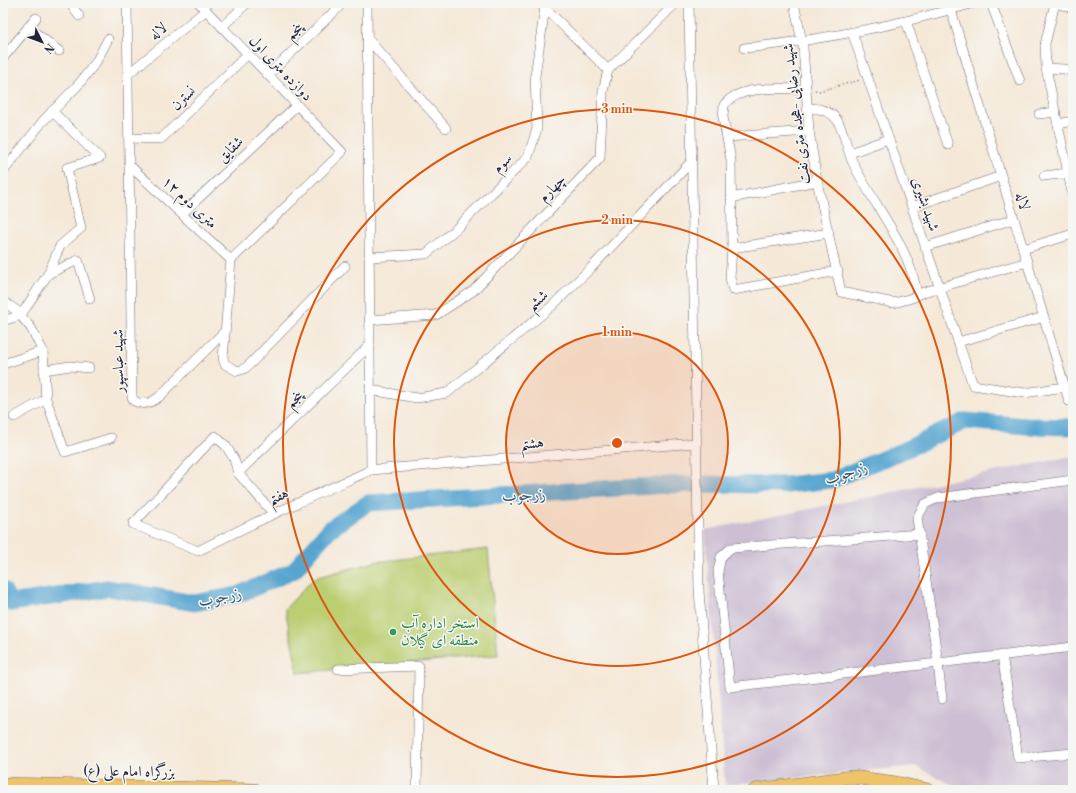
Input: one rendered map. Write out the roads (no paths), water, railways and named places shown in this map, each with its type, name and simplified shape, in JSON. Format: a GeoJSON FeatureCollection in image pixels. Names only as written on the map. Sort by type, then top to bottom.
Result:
{"type":"FeatureCollection","features":[{"type":"Feature","properties":{"kind":"highway"},"geometry":{"type":"LineString","coordinates":[[754,790],[852,777],[896,783],[928,790]]}},
{"type":"Feature","properties":{"kind":"highway","name":"بزرگراه امام علی (ع)"},"geometry":{"type":"LineString","coordinates":[[3,784],[255,790]]}},
{"type":"Feature","properties":{"kind":"highway"},"geometry":{"type":"LineString","coordinates":[[76,786],[96,790]]}},
{"type":"Feature","properties":{"kind":"highway"},"geometry":{"type":"LineString","coordinates":[[159,790],[180,788]]}},
{"type":"Feature","properties":{"kind":"street"},"geometry":{"type":"LineString","coordinates":[[70,3],[79,16]]}},
{"type":"Feature","properties":{"kind":"street","name":"شهید عباسپور"},"geometry":{"type":"LineString","coordinates":[[127,3],[132,397],[134,401],[145,404],[151,403],[159,397],[223,332]]}},
{"type":"Feature","properties":{"kind":"street","name":"دوازده متری اول"},"geometry":{"type":"LineString","coordinates":[[199,3],[342,152],[231,260]]}},
{"type":"Feature","properties":{"kind":"street"},"geometry":{"type":"LineString","coordinates":[[222,27],[247,3]]}},
{"type":"Feature","properties":{"kind":"street"},"geometry":{"type":"LineString","coordinates":[[367,3],[371,470]]}},
{"type":"Feature","properties":{"kind":"street"},"geometry":{"type":"LineString","coordinates":[[542,5],[608,70],[676,3]]}},
{"type":"Feature","properties":{"kind":"street"},"geometry":{"type":"LineString","coordinates":[[689,3],[690,163],[699,590],[714,790]]}},
{"type":"Feature","properties":{"kind":"street","name":"شهید رضایی -هجده متری نفت"},"geometry":{"type":"LineString","coordinates":[[794,3],[802,42],[809,131],[817,181],[838,271],[841,292],[894,303],[917,295]]}},
{"type":"Feature","properties":{"kind":"street"},"geometry":{"type":"LineString","coordinates":[[744,48],[802,42],[906,21],[974,3]]}},
{"type":"Feature","properties":{"kind":"street"},"geometry":{"type":"LineString","coordinates":[[991,3],[1020,81]]}},
{"type":"Feature","properties":{"kind":"street"},"geometry":{"type":"LineString","coordinates":[[1072,191],[1046,68],[1045,44],[1055,3],[1073,8]]}},
{"type":"Feature","properties":{"kind":"street","name":"سوم"},"geometry":{"type":"LineString","coordinates":[[369,257],[426,254],[456,229],[528,157],[537,129],[535,76],[542,5]]}},
{"type":"Feature","properties":{"kind":"street","name":"پنجم"},"geometry":{"type":"LineString","coordinates":[[268,75],[339,7]]}},
{"type":"Feature","properties":{"kind":"street","name":"لاله"},"geometry":{"type":"LineString","coordinates":[[128,74],[206,10]]}},
{"type":"Feature","properties":{"kind":"street","name":"لاله"},"geometry":{"type":"LineString","coordinates":[[951,10],[1069,401]]}},
{"type":"Feature","properties":{"kind":"street"},"geometry":{"type":"LineString","coordinates":[[3,58],[36,18]]}},
{"type":"Feature","properties":{"kind":"street"},"geometry":{"type":"LineString","coordinates":[[906,21],[948,145]]}},
{"type":"Feature","properties":{"kind":"street"},"geometry":{"type":"LineString","coordinates":[[28,27],[59,51]]}},
{"type":"Feature","properties":{"kind":"street","name":"شهید بشیری"},"geometry":{"type":"LineString","coordinates":[[852,32],[973,385],[1024,393],[1065,387]]}},
{"type":"Feature","properties":{"kind":"street"},"geometry":{"type":"LineString","coordinates":[[367,38],[446,128]]}},
{"type":"Feature","properties":{"kind":"street"},"geometry":{"type":"LineString","coordinates":[[3,172],[52,111],[79,84],[96,62],[108,39]]}},
{"type":"Feature","properties":{"kind":"street","name":"نسترن"},"geometry":{"type":"LineString","coordinates":[[129,138],[161,139],[248,54]]}},
{"type":"Feature","properties":{"kind":"street"},"geometry":{"type":"LineString","coordinates":[[1046,68],[1064,68],[1073,71]]}},
{"type":"Feature","properties":{"kind":"street","name":"چهارم"},"geometry":{"type":"LineString","coordinates":[[369,320],[436,315],[473,291],[484,280],[600,158],[603,91],[608,70]]}},
{"type":"Feature","properties":{"kind":"street"},"geometry":{"type":"LineString","coordinates":[[806,88],[745,91],[735,94],[724,105],[723,117],[731,160],[730,198],[732,248],[730,278],[733,290],[838,271]]}},
{"type":"Feature","properties":{"kind":"street","name":"شقایق"},"geometry":{"type":"LineString","coordinates":[[182,214],[297,105]]}},
{"type":"Feature","properties":{"kind":"street"},"geometry":{"type":"LineString","coordinates":[[807,108],[821,109],[836,119],[853,163],[891,225],[916,284],[917,295],[1027,262]]}},
{"type":"Feature","properties":{"kind":"street"},"geometry":{"type":"LineString","coordinates":[[3,321],[21,315],[48,274],[60,246],[81,228],[67,168],[100,158],[52,111]]}},
{"type":"Feature","properties":{"kind":"street"},"geometry":{"type":"LineString","coordinates":[[1038,114],[1056,112]]}},
{"type":"Feature","properties":{"kind":"street"},"geometry":{"type":"LineString","coordinates":[[1058,124],[1073,121]]}},
{"type":"Feature","properties":{"kind":"street"},"geometry":{"type":"LineString","coordinates":[[728,138],[809,131]]}},
{"type":"Feature","properties":{"kind":"street"},"geometry":{"type":"LineString","coordinates":[[850,153],[888,139]]}},
{"type":"Feature","properties":{"kind":"street","name":"ششم"},"geometry":{"type":"LineString","coordinates":[[370,390],[416,398],[447,393],[552,306],[592,268],[690,163]]}},
{"type":"Feature","properties":{"kind":"street","name":"۱۲ متری دوم"},"geometry":{"type":"LineString","coordinates":[[129,164],[231,260]]}},
{"type":"Feature","properties":{"kind":"street"},"geometry":{"type":"LineString","coordinates":[[1044,176],[1068,173]]}},
{"type":"Feature","properties":{"kind":"street"},"geometry":{"type":"LineString","coordinates":[[912,207],[1001,176]]}},
{"type":"Feature","properties":{"kind":"street"},"geometry":{"type":"LineString","coordinates":[[730,198],[817,181]]}},
{"type":"Feature","properties":{"kind":"street"},"geometry":{"type":"LineString","coordinates":[[925,247],[1014,220]]}},
{"type":"Feature","properties":{"kind":"street"},"geometry":{"type":"LineString","coordinates":[[732,248],[829,233]]}},
{"type":"Feature","properties":{"kind":"street"},"geometry":{"type":"LineString","coordinates":[[1023,249],[1073,234]]}},
{"type":"Feature","properties":{"kind":"street"},"geometry":{"type":"LineString","coordinates":[[48,274],[78,260],[90,299]]}},
{"type":"Feature","properties":{"kind":"street"},"geometry":{"type":"LineString","coordinates":[[231,260],[223,332],[222,359],[225,364],[237,371],[244,369],[345,266]]}},
{"type":"Feature","properties":{"kind":"street"},"geometry":{"type":"LineString","coordinates":[[3,301],[21,315],[31,328],[42,351],[46,399],[65,452],[111,438]]}},
{"type":"Feature","properties":{"kind":"street"},"geometry":{"type":"LineString","coordinates":[[958,342],[1044,317]]}},
{"type":"Feature","properties":{"kind":"street","name":"پنجم"},"geometry":{"type":"LineString","coordinates":[[238,473],[370,344]]}},
{"type":"Feature","properties":{"kind":"street"},"geometry":{"type":"LineString","coordinates":[[3,364],[42,351]]}},
{"type":"Feature","properties":{"kind":"street"},"geometry":{"type":"LineString","coordinates":[[44,370],[70,366],[89,368]]}},
{"type":"Feature","properties":{"kind":"street"},"geometry":{"type":"LineString","coordinates":[[14,417],[46,399]]}},
{"type":"Feature","properties":{"kind":"street","name":"هفتم"},"geometry":{"type":"LineString","coordinates":[[238,473],[234,459],[226,446],[215,436],[133,524],[198,551],[274,513],[371,470]]}},
{"type":"Feature","properties":{"kind":"street","name":"هشتم"},"geometry":{"type":"LineString","coordinates":[[371,470],[696,446]]}},
{"type":"Feature","properties":{"kind":"street"},"geometry":{"type":"LineString","coordinates":[[238,473],[274,513]]}},
{"type":"Feature","properties":{"kind":"street"},"geometry":{"type":"LineString","coordinates":[[942,699],[917,518],[926,504],[938,498],[1073,480]]}},
{"type":"Feature","properties":{"kind":"street"},"geometry":{"type":"LineString","coordinates":[[920,534],[731,548],[721,557],[718,571],[730,687],[1073,647]]}},
{"type":"Feature","properties":{"kind":"street"},"geometry":{"type":"LineString","coordinates":[[1002,655],[1018,758],[1073,753]]}},
{"type":"Feature","properties":{"kind":"street"},"geometry":{"type":"LineString","coordinates":[[338,669],[419,666],[417,790]]}},
{"type":"Feature","properties":{"kind":"waterway","name":"زرجوب"},"geometry":{"type":"LineString","coordinates":[[3,590],[11,603],[108,588],[194,603],[237,595],[293,571],[330,529],[368,503],[686,484],[786,485],[832,480],[909,448],[965,421],[1027,426],[1073,427]]}},
{"type":"Feature","properties":{"kind":"place","name":"استخر اداره آب منطقه ای گیلان"},"geometry":{"type":"Point","coordinates":[393,632]}}]}
